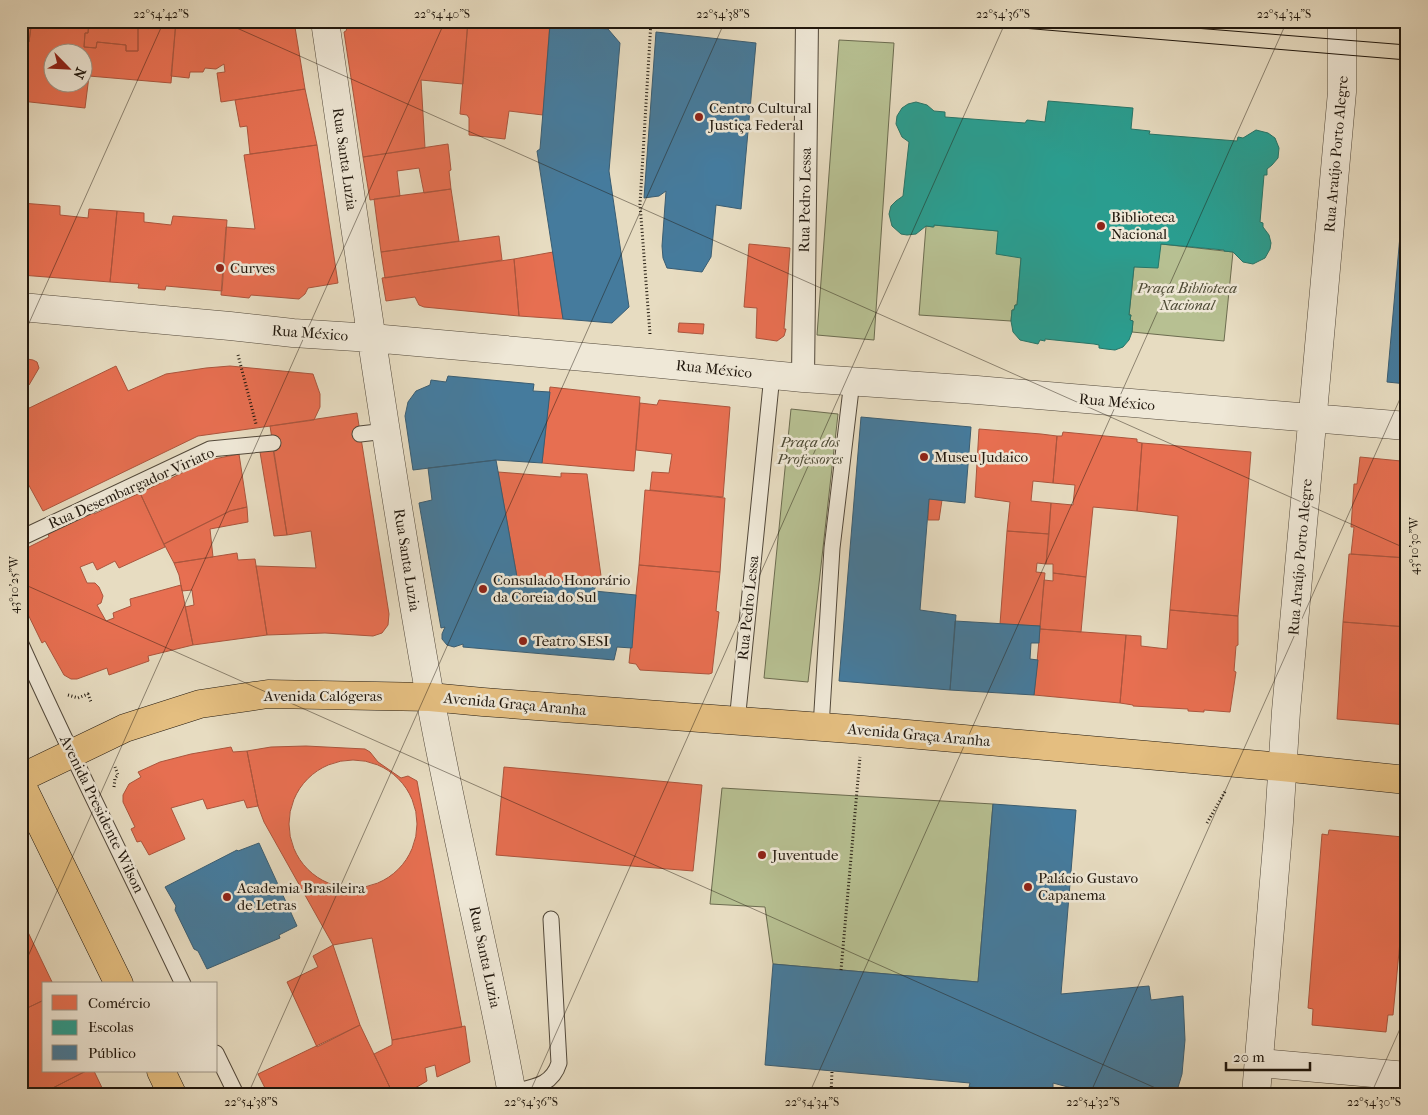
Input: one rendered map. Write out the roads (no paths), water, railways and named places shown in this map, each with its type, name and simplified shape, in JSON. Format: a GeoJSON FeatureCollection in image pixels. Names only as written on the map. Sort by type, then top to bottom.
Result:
{"type":"FeatureCollection","features":[{"type":"Feature","properties":{"kind":"main road","name":"Avenida Calógeras"},"geometry":{"type":"LineString","coordinates":[[21,778],[125,728],[200,704],[268,694],[430,697]]}},
{"type":"Feature","properties":{"kind":"main road","name":"Avenida Graça Aranha"},"geometry":{"type":"LineString","coordinates":[[430,697],[737,722],[863,730],[1282,767],[1407,780]]}},
{"type":"Feature","properties":{"kind":"main road"},"geometry":{"type":"LineString","coordinates":[[21,784],[117,982]]}},
{"type":"Feature","properties":{"kind":"main road"},"geometry":{"type":"LineString","coordinates":[[161,1072],[172,1094]]}},
{"type":"Feature","properties":{"kind":"street","name":"Rua Santa Luzia"},"geometry":{"type":"LineString","coordinates":[[325,21],[372,338],[373,432],[512,1093]]}},
{"type":"Feature","properties":{"kind":"street","name":"Rua Pedro Lessa"},"geometry":{"type":"LineString","coordinates":[[803,378],[807,21]]}},
{"type":"Feature","properties":{"kind":"street","name":"Rua Araújo Porto Alegre"},"geometry":{"type":"LineString","coordinates":[[1256,1094],[1260,1063],[1282,767],[1342,92],[1342,21]]}},
{"type":"Feature","properties":{"kind":"street","name":"Rua México"},"geometry":{"type":"LineString","coordinates":[[21,307],[803,378],[1407,426]]}},
{"type":"Feature","properties":{"kind":"street"},"geometry":{"type":"LineString","coordinates":[[1260,1063],[1407,1076]]}},
{"type":"Feature","properties":{"kind":"lane","name":"Rua Pedro Lessa"},"geometry":{"type":"LineString","coordinates":[[737,722],[772,375]]}},
{"type":"Feature","properties":{"kind":"lane"},"geometry":{"type":"LineString","coordinates":[[821,727],[832,548],[852,381]]}},
{"type":"Feature","properties":{"kind":"lane","name":"Rua Desembargador Viriato"},"geometry":{"type":"LineString","coordinates":[[21,538],[210,449],[273,443]]}},
{"type":"Feature","properties":{"kind":"lane","name":"Avenida Presidente Wilson"},"geometry":{"type":"LineString","coordinates":[[21,644],[71,753],[110,828],[182,982]]}},
{"type":"Feature","properties":{"kind":"lane"},"geometry":{"type":"LineString","coordinates":[[512,1093],[546,1088],[559,1063],[551,919]]}},
{"type":"Feature","properties":{"kind":"lane"},"geometry":{"type":"LineString","coordinates":[[218,1057],[236,1094]]}},
{"type":"Feature","properties":{"kind":"tram line"},"geometry":{"type":"LineString","coordinates":[[938,21],[1407,60]]}},
{"type":"Feature","properties":{"kind":"tram line"},"geometry":{"type":"LineString","coordinates":[[1107,21],[1407,45]]}},
{"type":"Feature","properties":{"kind":"place","name":"Centro Cultural Justiça Federal"},"geometry":{"type":"Point","coordinates":[699,117]}},
{"type":"Feature","properties":{"kind":"place","name":"Biblioteca Nacional"},"geometry":{"type":"Point","coordinates":[1101,226]}},
{"type":"Feature","properties":{"kind":"place","name":"Curves"},"geometry":{"type":"Point","coordinates":[220,268]}},
{"type":"Feature","properties":{"kind":"place","name":"Museu Judaico"},"geometry":{"type":"Point","coordinates":[924,457]}},
{"type":"Feature","properties":{"kind":"place","name":"Consulado Honorário da Coreia do Sul"},"geometry":{"type":"Point","coordinates":[483,589]}},
{"type":"Feature","properties":{"kind":"place","name":"Teatro SESI"},"geometry":{"type":"Point","coordinates":[523,641]}},
{"type":"Feature","properties":{"kind":"place","name":"Juventude"},"geometry":{"type":"Point","coordinates":[762,855]}},
{"type":"Feature","properties":{"kind":"place","name":"Palácio Gustavo Capanema"},"geometry":{"type":"Point","coordinates":[1028,887]}},
{"type":"Feature","properties":{"kind":"place","name":"Academia Brasileira de Letras"},"geometry":{"type":"Point","coordinates":[227,897]}},
{"type":"Feature","properties":{"kind":"park label","name":"Praça Biblioteca Nacional"},"geometry":{"type":"Point","coordinates":[1187,296]}},
{"type":"Feature","properties":{"kind":"park label","name":"Praça dos Professores"},"geometry":{"type":"Point","coordinates":[810,450]}}]}
